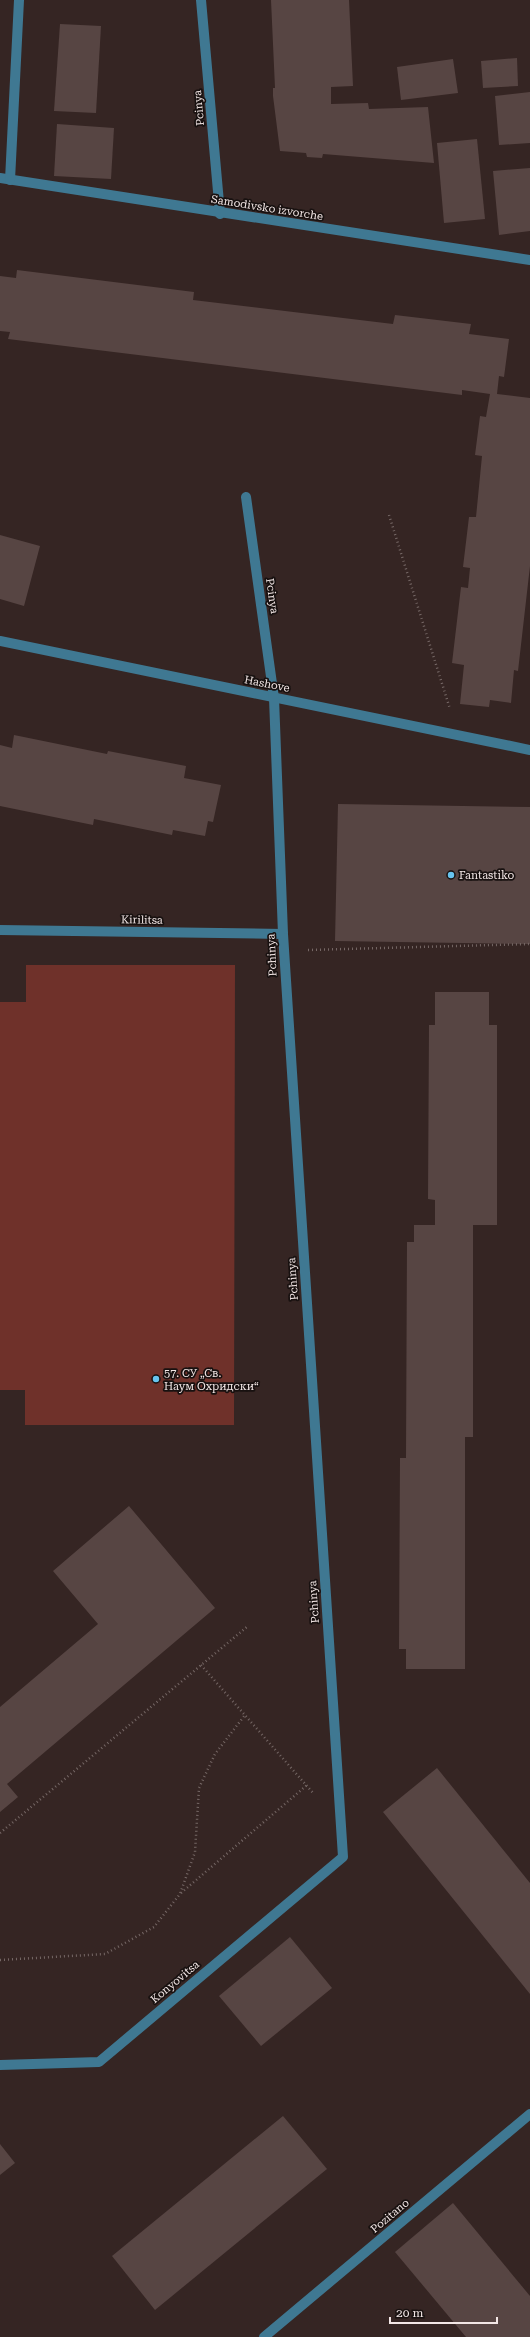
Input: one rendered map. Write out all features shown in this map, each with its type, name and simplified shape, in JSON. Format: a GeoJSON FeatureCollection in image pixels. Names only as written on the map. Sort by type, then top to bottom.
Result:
{"type":"FeatureCollection","features":[{"type":"Feature","properties":{"kind":"street"},"geometry":{"type":"LineString","coordinates":[[5,179],[19,0]]}},
{"type":"Feature","properties":{"kind":"street","name":"Pcinya"},"geometry":{"type":"LineString","coordinates":[[202,0],[220,214]]}},
{"type":"Feature","properties":{"kind":"street","name":"Samodivsko izvorche"},"geometry":{"type":"LineString","coordinates":[[5,179],[220,214],[530,260]]}},
{"type":"Feature","properties":{"kind":"street","name":"Pcinya"},"geometry":{"type":"LineString","coordinates":[[246,498],[274,698]]}},
{"type":"Feature","properties":{"kind":"street","name":"Hashove"},"geometry":{"type":"LineString","coordinates":[[0,641],[530,750]]}},
{"type":"Feature","properties":{"kind":"street","name":"Pchinya"},"geometry":{"type":"LineString","coordinates":[[274,698],[284,951],[343,1857]]}},
{"type":"Feature","properties":{"kind":"street","name":"Kirilitsa"},"geometry":{"type":"LineString","coordinates":[[0,930],[283,934]]}},
{"type":"Feature","properties":{"kind":"street","name":"Konyovitsa"},"geometry":{"type":"LineString","coordinates":[[0,2065],[99,2062],[343,1857]]}},
{"type":"Feature","properties":{"kind":"street","name":"Pozitano"},"geometry":{"type":"LineString","coordinates":[[264,2337],[530,2114]]}},
{"type":"Feature","properties":{"kind":"path"},"geometry":{"type":"LineString","coordinates":[[389,515],[458,734]]}},
{"type":"Feature","properties":{"kind":"path"},"geometry":{"type":"LineString","coordinates":[[284,951],[530,944]]}},
{"type":"Feature","properties":{"kind":"path"},"geometry":{"type":"LineString","coordinates":[[0,1834],[248,1626]]}},
{"type":"Feature","properties":{"kind":"path"},"geometry":{"type":"LineString","coordinates":[[202,1665],[340,1824]]}},
{"type":"Feature","properties":{"kind":"path"},"geometry":{"type":"LineString","coordinates":[[180,1894],[195,1852],[199,1788],[215,1754],[244,1715]]}},
{"type":"Feature","properties":{"kind":"path"},"geometry":{"type":"LineString","coordinates":[[0,1960],[105,1954],[154,1927],[180,1894],[306,1785]]}},
{"type":"Feature","properties":{"kind":"shaded area"},"geometry":{"type":"Polygon","coordinates":[[[26,965],[235,965],[234,1425],[25,1425],[25,1390],[0,1390],[0,1002],[26,1002],[26,965]]]}},
{"type":"Feature","properties":{"kind":"building"},"geometry":{"type":"Polygon","coordinates":[[[271,0],[349,0],[353,86],[331,87],[331,104],[368,103],[369,109],[428,107],[434,163],[323,154],[322,158],[307,157],[306,153],[280,151],[273,96],[273,88],[275,88],[271,0]]]}},
{"type":"Feature","properties":{"kind":"building"},"geometry":{"type":"Polygon","coordinates":[[[60,24],[101,26],[96,113],[54,111],[60,24]]]}},
{"type":"Feature","properties":{"kind":"building"},"geometry":{"type":"Polygon","coordinates":[[[517,58],[518,86],[483,88],[481,61],[517,58]]]}},
{"type":"Feature","properties":{"kind":"building"},"geometry":{"type":"Polygon","coordinates":[[[453,59],[458,93],[401,100],[397,67],[453,59]]]}},
{"type":"Feature","properties":{"kind":"building"},"geometry":{"type":"Polygon","coordinates":[[[530,92],[530,143],[499,145],[495,96],[530,92]]]}},
{"type":"Feature","properties":{"kind":"building"},"geometry":{"type":"Polygon","coordinates":[[[57,124],[114,128],[111,179],[54,176],[57,124]]]}},
{"type":"Feature","properties":{"kind":"building"},"geometry":{"type":"Polygon","coordinates":[[[477,139],[485,219],[444,223],[437,143],[477,139]]]}},
{"type":"Feature","properties":{"kind":"building"},"geometry":{"type":"Polygon","coordinates":[[[530,168],[530,231],[499,235],[493,171],[530,168]]]}},
{"type":"Feature","properties":{"kind":"building"},"geometry":{"type":"Polygon","coordinates":[[[17,270],[194,292],[193,300],[393,324],[395,315],[471,324],[469,334],[509,339],[504,377],[499,376],[497,394],[530,398],[530,566],[518,671],[514,670],[511,703],[490,700],[489,707],[460,704],[464,665],[452,663],[461,587],[468,588],[470,568],[463,567],[469,517],[476,517],[482,456],[475,455],[480,416],[486,417],[490,394],[462,390],[462,395],[8,339],[10,332],[0,331],[0,276],[16,278],[17,270]]]}},
{"type":"Feature","properties":{"kind":"building"},"geometry":{"type":"Polygon","coordinates":[[[0,535],[40,546],[24,606],[0,599],[0,535]]]}},
{"type":"Feature","properties":{"kind":"building"},"geometry":{"type":"Polygon","coordinates":[[[14,735],[107,754],[108,751],[186,766],[184,778],[221,785],[213,822],[208,821],[205,836],[173,830],[172,835],[94,819],[93,825],[0,806],[0,745],[12,748],[14,735]]]}},
{"type":"Feature","properties":{"kind":"building"},"geometry":{"type":"Polygon","coordinates":[[[338,804],[530,807],[530,944],[335,941],[338,804]]]}},
{"type":"Feature","properties":{"kind":"building"},"geometry":{"type":"Polygon","coordinates":[[[435,992],[489,992],[489,1025],[497,1025],[497,1225],[473,1225],[473,1437],[465,1437],[465,1669],[406,1669],[406,1649],[399,1649],[400,1458],[406,1458],[407,1242],[414,1242],[414,1225],[435,1225],[435,1200],[428,1199],[429,1025],[435,1025],[435,992]]]}},
{"type":"Feature","properties":{"kind":"building"},"geometry":{"type":"Polygon","coordinates":[[[129,1506],[215,1608],[7,1784],[18,1797],[0,1812],[0,1707],[98,1624],[53,1571],[129,1506]]]}},
{"type":"Feature","properties":{"kind":"building"},"geometry":{"type":"Polygon","coordinates":[[[437,1768],[530,1883],[530,1994],[383,1812],[437,1768]]]}},
{"type":"Feature","properties":{"kind":"building"},"geometry":{"type":"Polygon","coordinates":[[[290,1937],[332,1988],[261,2046],[219,1996],[290,1937]]]}},
{"type":"Feature","properties":{"kind":"building"},"geometry":{"type":"Polygon","coordinates":[[[283,2116],[327,2169],[155,2310],[112,2256],[283,2116]]]}},
{"type":"Feature","properties":{"kind":"building"},"geometry":{"type":"Polygon","coordinates":[[[0,2144],[15,2163],[0,2175],[0,2144]]]}},
{"type":"Feature","properties":{"kind":"building"},"geometry":{"type":"Polygon","coordinates":[[[453,2203],[530,2296],[530,2337],[466,2337],[395,2252],[453,2203]]]}},
{"type":"Feature","properties":{"kind":"place","name":"Fantastiko"},"geometry":{"type":"Point","coordinates":[451,875]}},
{"type":"Feature","properties":{"kind":"place","name":"57. СУ „Св. Наум Охридски“"},"geometry":{"type":"Point","coordinates":[156,1379]}}]}
